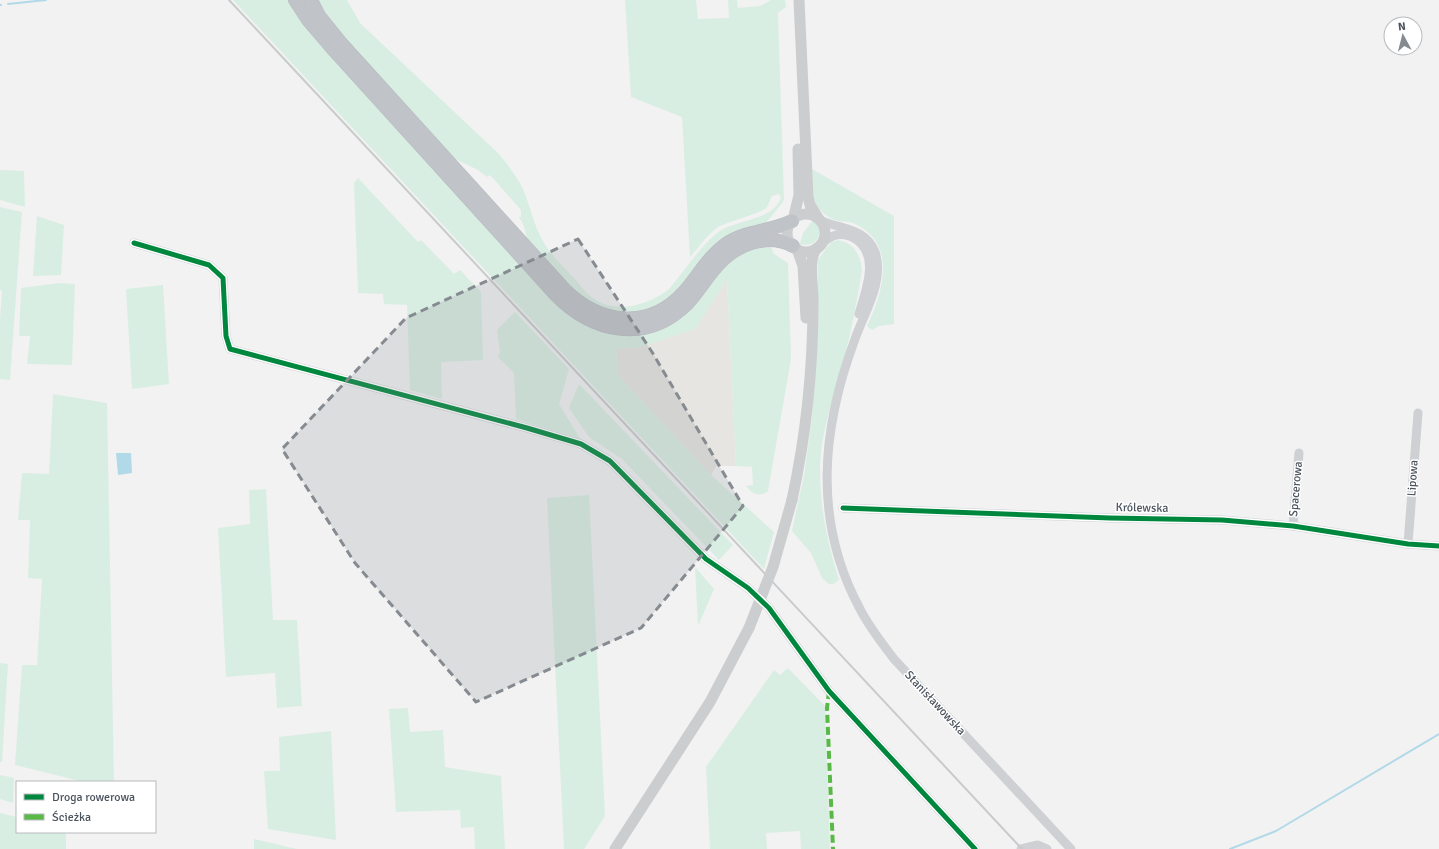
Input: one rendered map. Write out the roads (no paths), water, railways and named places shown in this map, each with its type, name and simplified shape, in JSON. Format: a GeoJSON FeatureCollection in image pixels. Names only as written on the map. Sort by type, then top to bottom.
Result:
{"type":"FeatureCollection","features":[{"type":"Feature","properties":{"kind":"highway"},"geometry":{"type":"LineString","coordinates":[[294,0],[308,20],[564,303],[591,321],[606,327],[622,329],[642,327],[659,322],[686,305],[717,266],[734,251],[762,240],[784,242],[795,247]]}},
{"type":"Feature","properties":{"kind":"highway"},"geometry":{"type":"LineString","coordinates":[[301,0],[317,30]]}},
{"type":"Feature","properties":{"kind":"highway"},"geometry":{"type":"LineString","coordinates":[[311,0],[319,16],[340,42],[565,290],[575,300],[592,311],[610,317],[624,319],[646,316],[658,311],[676,299],[713,255],[729,242],[747,233],[780,226],[792,220]]}},
{"type":"Feature","properties":{"kind":"main road"},"geometry":{"type":"LineString","coordinates":[[793,0],[798,100],[799,188],[797,206],[787,234],[795,247],[803,266],[806,310],[805,426]]}},
{"type":"Feature","properties":{"kind":"main road"},"geometry":{"type":"LineString","coordinates":[[615,849],[710,702],[749,628],[773,567],[792,500],[805,426],[811,377],[814,303],[812,270],[814,252],[825,234],[808,198],[799,0]]}},
{"type":"Feature","properties":{"kind":"main road"},"geometry":{"type":"LineString","coordinates":[[792,220],[805,214],[819,219]]}},
{"type":"Feature","properties":{"kind":"main road"},"geometry":{"type":"LineString","coordinates":[[795,247],[809,251],[819,246]]}},
{"type":"Feature","properties":{"kind":"street"},"geometry":{"type":"LineString","coordinates":[[819,219],[859,233],[869,243],[876,256],[877,268],[875,285],[854,340]]}},
{"type":"Feature","properties":{"kind":"street"},"geometry":{"type":"LineString","coordinates":[[819,246],[833,235],[844,234],[856,239],[863,246],[868,256],[869,275],[854,340]]}},
{"type":"Feature","properties":{"kind":"street"},"geometry":{"type":"LineString","coordinates":[[134,243],[209,265],[223,278],[226,336],[230,349],[527,428],[581,444],[610,461],[706,559],[748,588],[769,608],[829,691],[974,849]]}},
{"type":"Feature","properties":{"kind":"street","name":"Stanisławowska"},"geometry":{"type":"LineString","coordinates":[[854,340],[838,395],[828,447],[827,496],[832,535],[848,584],[860,609],[879,639],[905,670],[1071,849]]}},
{"type":"Feature","properties":{"kind":"street","name":"Lipowa"},"geometry":{"type":"LineString","coordinates":[[1408,544],[1418,412]]}},
{"type":"Feature","properties":{"kind":"street","name":"Spacerowa"},"geometry":{"type":"LineString","coordinates":[[1293,526],[1299,453]]}},
{"type":"Feature","properties":{"kind":"street","name":"Królewska"},"geometry":{"type":"LineString","coordinates":[[843,508],[1102,518],[1222,520],[1293,526],[1408,544],[1439,546]]}},
{"type":"Feature","properties":{"kind":"street"},"geometry":{"type":"LineString","coordinates":[[1022,849],[1038,845],[1047,849]]}},
{"type":"Feature","properties":{"kind":"water"},"geometry":{"type":"Polygon","coordinates":[[[116,453],[131,453],[132,473],[118,475],[116,453]]]}},
{"type":"Feature","properties":{"kind":"waterway"},"geometry":{"type":"LineString","coordinates":[[8,4],[46,0]]}},
{"type":"Feature","properties":{"kind":"waterway"},"geometry":{"type":"LineString","coordinates":[[1230,849],[1276,831],[1439,734]]}},
{"type":"Feature","properties":{"kind":"railway"},"geometry":{"type":"LineString","coordinates":[[229,0],[1022,849]]}}]}
